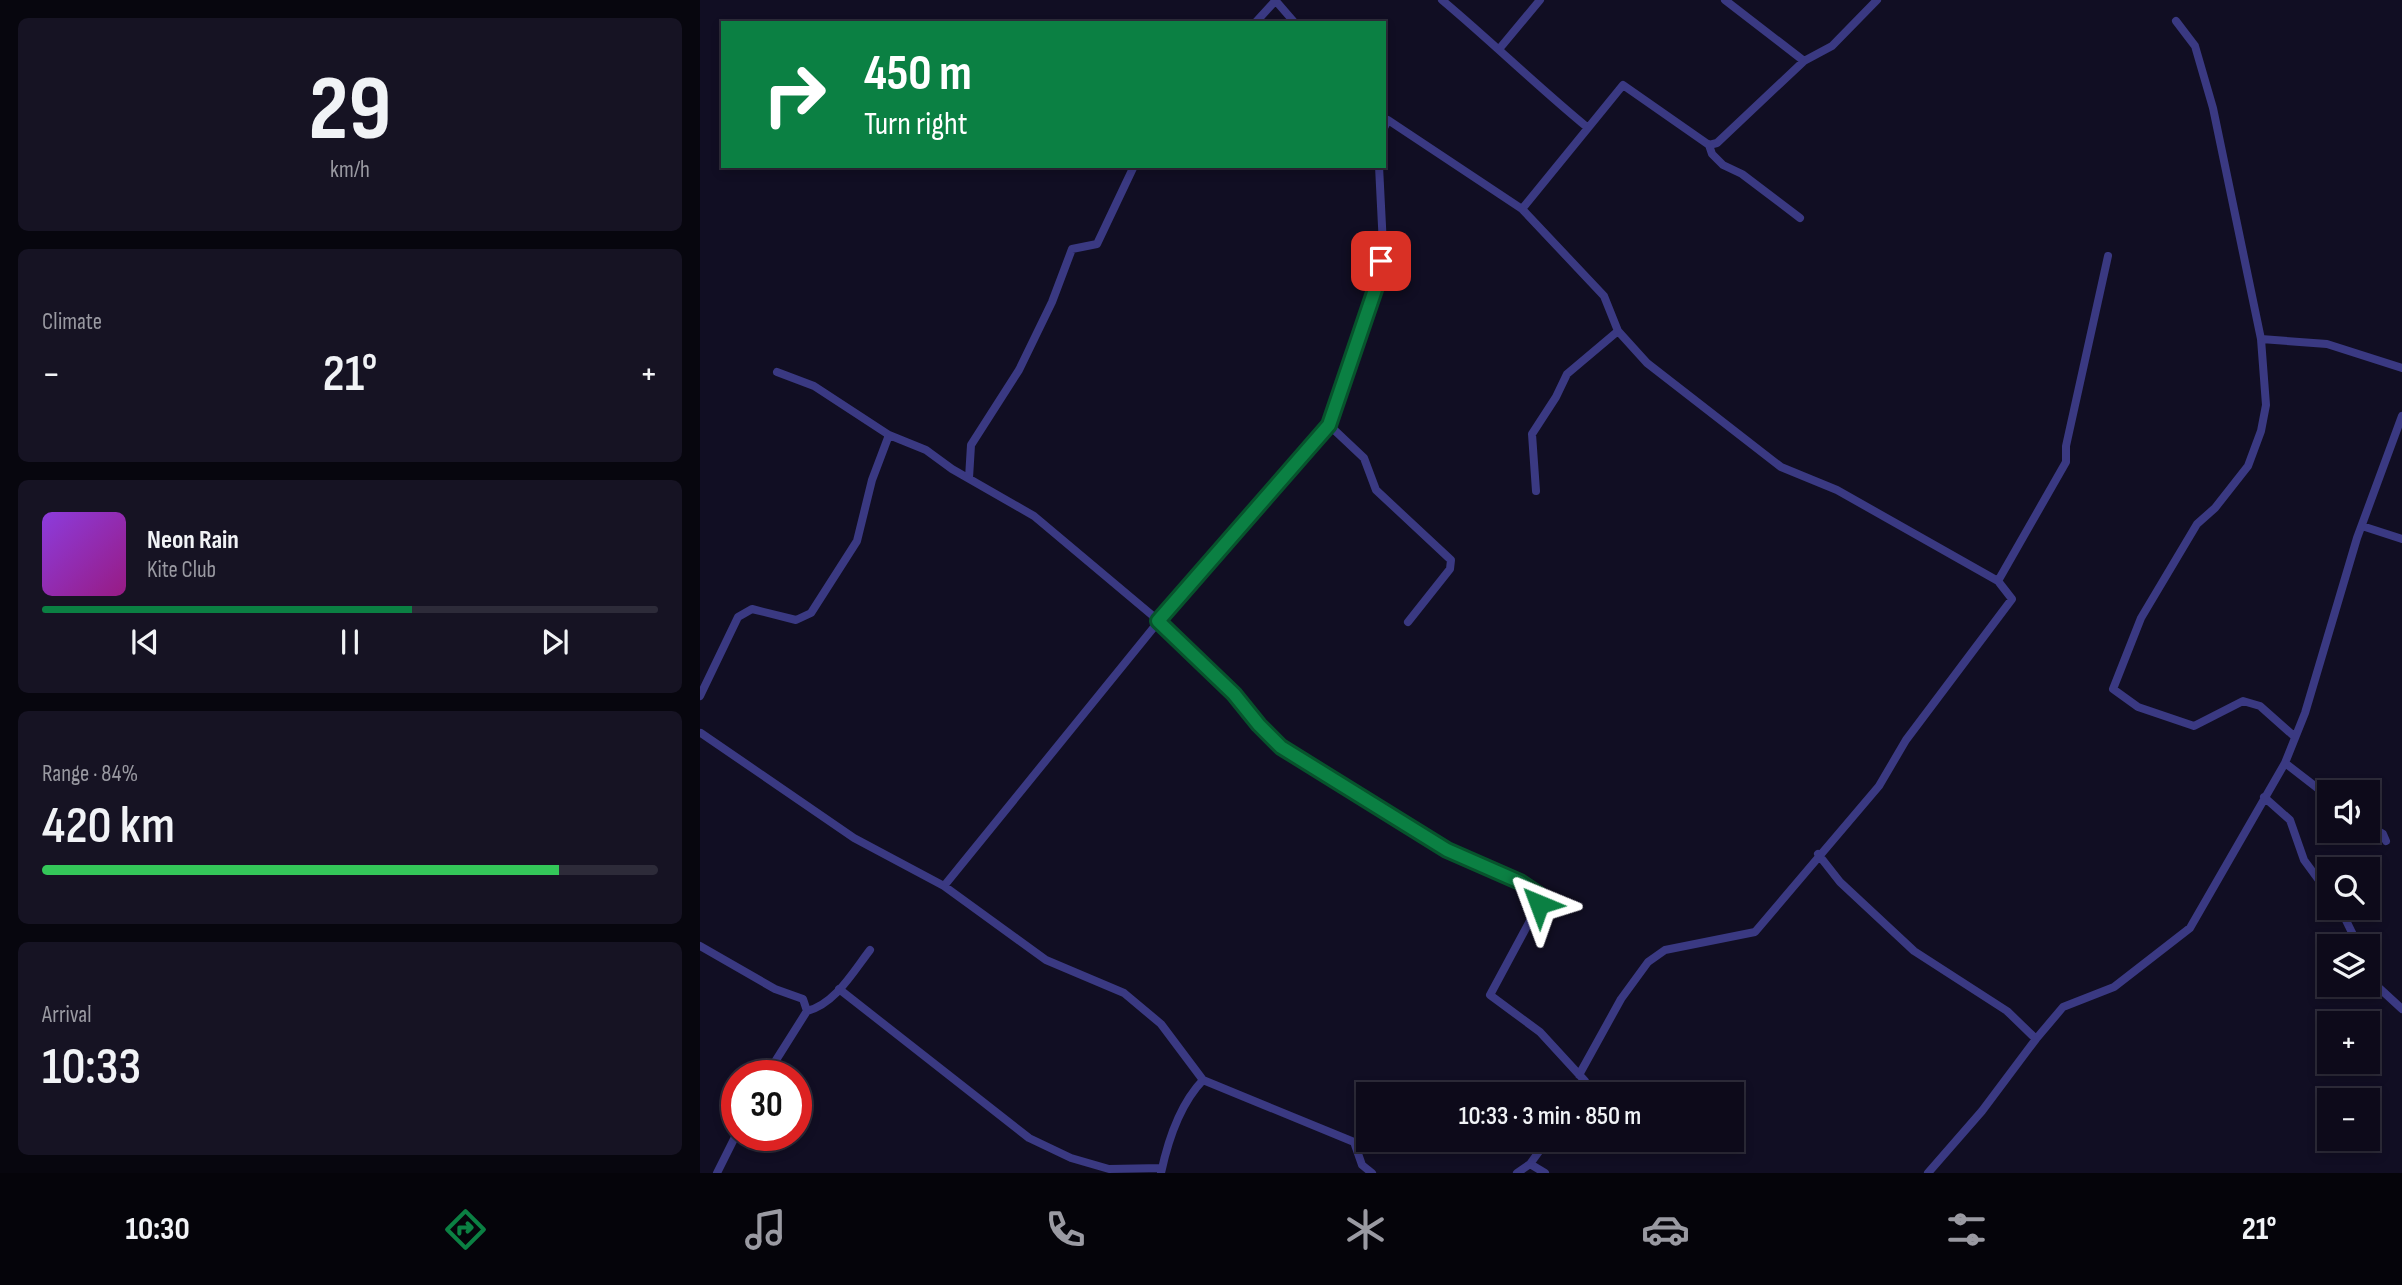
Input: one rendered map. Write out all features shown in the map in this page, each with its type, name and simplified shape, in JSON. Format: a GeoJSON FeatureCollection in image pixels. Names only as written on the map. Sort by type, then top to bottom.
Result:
{"type":"FeatureCollection","features":[{"type":"Feature","properties":{"kind":"street"},"geometry":{"type":"LineString","coordinates":[[1257,21],[1276,0],[1293,21]]}},
{"type":"Feature","properties":{"kind":"street"},"geometry":{"type":"LineString","coordinates":[[1442,0],[1500,48],[1532,82],[1588,128]]}},
{"type":"Feature","properties":{"kind":"street"},"geometry":{"type":"LineString","coordinates":[[1500,48],[1540,0]]}},
{"type":"Feature","properties":{"kind":"street"},"geometry":{"type":"LineString","coordinates":[[1725,0],[1804,61]]}},
{"type":"Feature","properties":{"kind":"street"},"geometry":{"type":"LineString","coordinates":[[1709,145],[1717,143],[1750,109],[1804,61],[1832,46],[1877,0]]}},
{"type":"Feature","properties":{"kind":"street"},"geometry":{"type":"LineString","coordinates":[[2176,21],[2195,46],[2209,92],[2261,339],[2266,405],[2261,431],[2248,466],[2215,508],[2197,524],[2141,618],[2113,689],[2138,707],[2194,726],[2243,701],[2260,706],[2295,737]]}},
{"type":"Feature","properties":{"kind":"street"},"geometry":{"type":"LineString","coordinates":[[1522,209],[1623,85],[1709,145],[1712,154],[1723,165],[1742,174],[1800,218]]}},
{"type":"Feature","properties":{"kind":"street"},"geometry":{"type":"LineString","coordinates":[[1386,121],[1522,209],[1604,296],[1618,331],[1647,363],[1781,467],[1837,490],[1998,581],[2012,599],[1906,740],[1879,786],[1755,932],[1665,950],[1647,962],[1621,999],[1579,1075]]}},
{"type":"Feature","properties":{"kind":"street"},"geometry":{"type":"LineString","coordinates":[[969,478],[971,445],[1019,370],[1052,302],[1072,249],[1097,244],[1133,168]]}},
{"type":"Feature","properties":{"kind":"street"},"geometry":{"type":"LineString","coordinates":[[944,886],[1158,621],[1329,425],[1380,275],[1383,246],[1379,168]]}},
{"type":"Feature","properties":{"kind":"street"},"geometry":{"type":"LineString","coordinates":[[1998,581],[2066,462],[2066,446],[2108,256]]}},
{"type":"Feature","properties":{"kind":"street"},"geometry":{"type":"LineString","coordinates":[[1536,491],[1532,434],[1567,374],[1618,331]]}},
{"type":"Feature","properties":{"kind":"street"},"geometry":{"type":"LineString","coordinates":[[2261,339],[2328,344],[2402,368]]}},
{"type":"Feature","properties":{"kind":"street"},"geometry":{"type":"LineString","coordinates":[[777,372],[814,386],[889,435],[926,450],[951,469],[1034,516],[1158,621],[1234,694],[1281,747],[1447,850],[1520,882],[1538,894],[1539,904],[1490,995],[1540,1032],[1584,1082]]}},
{"type":"Feature","properties":{"kind":"street"},"geometry":{"type":"LineString","coordinates":[[1928,1173],[1982,1111],[2063,1007],[2115,987],[2190,928],[2285,763],[2362,526],[2402,418]]}},
{"type":"Feature","properties":{"kind":"street"},"geometry":{"type":"LineString","coordinates":[[1329,425],[1364,458],[1376,490],[1451,560],[1450,569],[1408,622]]}},
{"type":"Feature","properties":{"kind":"street"},"geometry":{"type":"LineString","coordinates":[[700,696],[737,617],[752,609],[796,620],[811,613],[857,541],[872,480],[889,435]]}},
{"type":"Feature","properties":{"kind":"street"},"geometry":{"type":"LineString","coordinates":[[2362,526],[2402,539]]}},
{"type":"Feature","properties":{"kind":"street"},"geometry":{"type":"LineString","coordinates":[[700,732],[854,838],[944,886],[1046,960],[1124,993],[1161,1024],[1203,1080],[1354,1142],[1362,1166],[1372,1173]]}},
{"type":"Feature","properties":{"kind":"street"},"geometry":{"type":"LineString","coordinates":[[2285,763],[2317,788]]}},
{"type":"Feature","properties":{"kind":"street"},"geometry":{"type":"LineString","coordinates":[[2264,797],[2290,820],[2304,860],[2317,878]]}},
{"type":"Feature","properties":{"kind":"street"},"geometry":{"type":"LineString","coordinates":[[2380,832],[2386,841]]}},
{"type":"Feature","properties":{"kind":"street"},"geometry":{"type":"LineString","coordinates":[[1818,855],[1839,882],[1914,951],[2007,1012],[2036,1039]]}},
{"type":"Feature","properties":{"kind":"street"},"geometry":{"type":"LineString","coordinates":[[700,946],[775,989],[803,999],[807,1011]]}},
{"type":"Feature","properties":{"kind":"street"},"geometry":{"type":"LineString","coordinates":[[776,1060],[807,1011],[819,1008],[839,989],[870,950]]}},
{"type":"Feature","properties":{"kind":"street"},"geometry":{"type":"LineString","coordinates":[[839,989],[1029,1138],[1071,1158],[1109,1169],[1162,1171],[1189,1095],[1203,1080]]}},
{"type":"Feature","properties":{"kind":"street"},"geometry":{"type":"LineString","coordinates":[[2380,989],[2402,1009]]}},
{"type":"Feature","properties":{"kind":"street"},"geometry":{"type":"LineString","coordinates":[[717,1173],[728,1151]]}},
{"type":"Feature","properties":{"kind":"street"},"geometry":{"type":"LineString","coordinates":[[1517,1173],[1530,1164],[1539,1152]]}},
{"type":"Feature","properties":{"kind":"street"},"geometry":{"type":"LineString","coordinates":[[1530,1164],[1545,1173]]}},
{"type":"Feature","properties":{"kind":"route"},"geometry":{"type":"LineString","coordinates":[[1381,261],[1380,275],[1329,425],[1158,621],[1234,694],[1281,747],[1447,850],[1520,882],[1538,894],[1539,904]]}}]}
